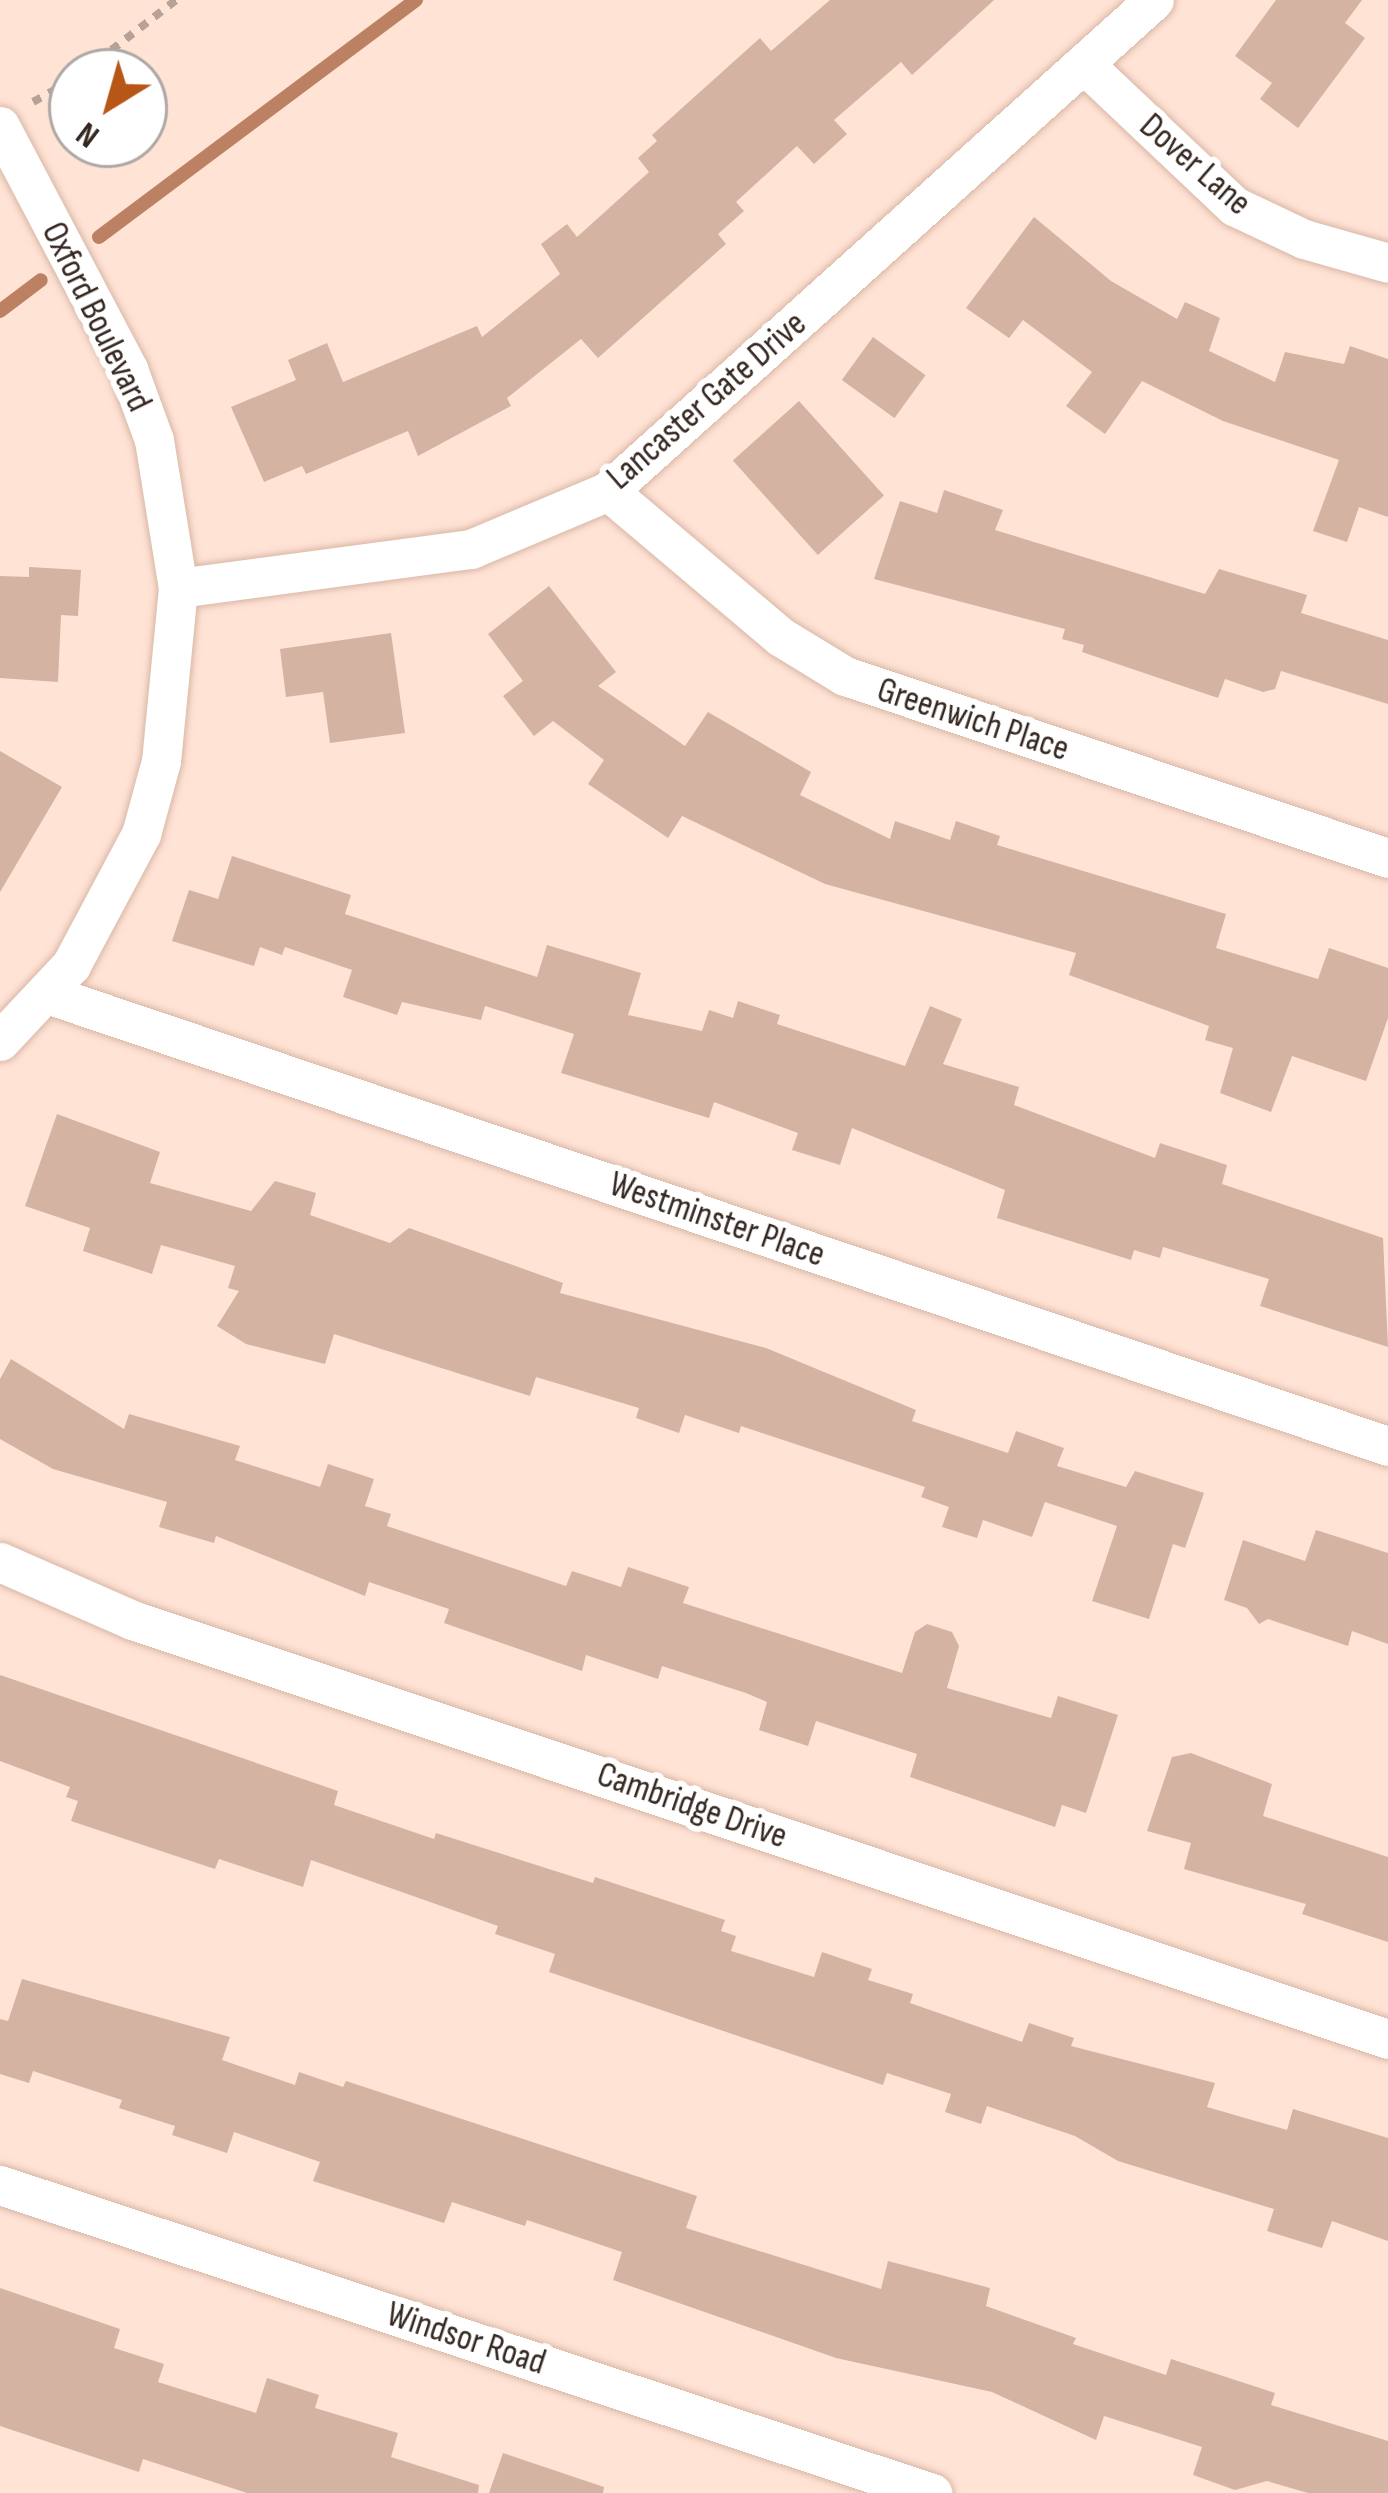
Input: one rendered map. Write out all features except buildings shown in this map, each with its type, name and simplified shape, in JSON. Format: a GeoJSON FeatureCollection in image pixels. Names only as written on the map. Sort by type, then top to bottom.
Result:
{"type":"FeatureCollection","features":[{"type":"Feature","properties":{"kind":"street","name":"Lancaster Gate Drive"},"geometry":{"type":"LineString","coordinates":[[178,589],[471,549],[608,490],[1154,0]]}},
{"type":"Feature","properties":{"kind":"street","name":"Dover Lane"},"geometry":{"type":"LineString","coordinates":[[1085,65],[1234,206],[1304,239],[1388,262]]}},
{"type":"Feature","properties":{"kind":"street","name":"Oxford Boulevard"},"geometry":{"type":"LineString","coordinates":[[0,126],[128,368],[154,440],[178,589],[177,656],[153,798],[110,902],[46,994],[0,1041]]}},
{"type":"Feature","properties":{"kind":"street","name":"Greenwich Place"},"geometry":{"type":"LineString","coordinates":[[608,490],[781,638],[845,676],[1388,858]]}},
{"type":"Feature","properties":{"kind":"street","name":"Westminster Place"},"geometry":{"type":"LineString","coordinates":[[46,994],[1388,1446]]}},
{"type":"Feature","properties":{"kind":"street","name":"Cambridge Drive"},"geometry":{"type":"LineString","coordinates":[[0,1562],[132,1620],[1388,2039]]}},
{"type":"Feature","properties":{"kind":"street","name":"Windsor Road"},"geometry":{"type":"LineString","coordinates":[[0,2185],[932,2493]]}},
{"type":"Feature","properties":{"kind":"path"},"geometry":{"type":"LineString","coordinates":[[114,48],[176,0]]}},
{"type":"Feature","properties":{"kind":"waterway"},"geometry":{"type":"LineString","coordinates":[[99,237],[416,0]]}},
{"type":"Feature","properties":{"kind":"waterway"},"geometry":{"type":"LineString","coordinates":[[0,311],[41,280]]}}]}
